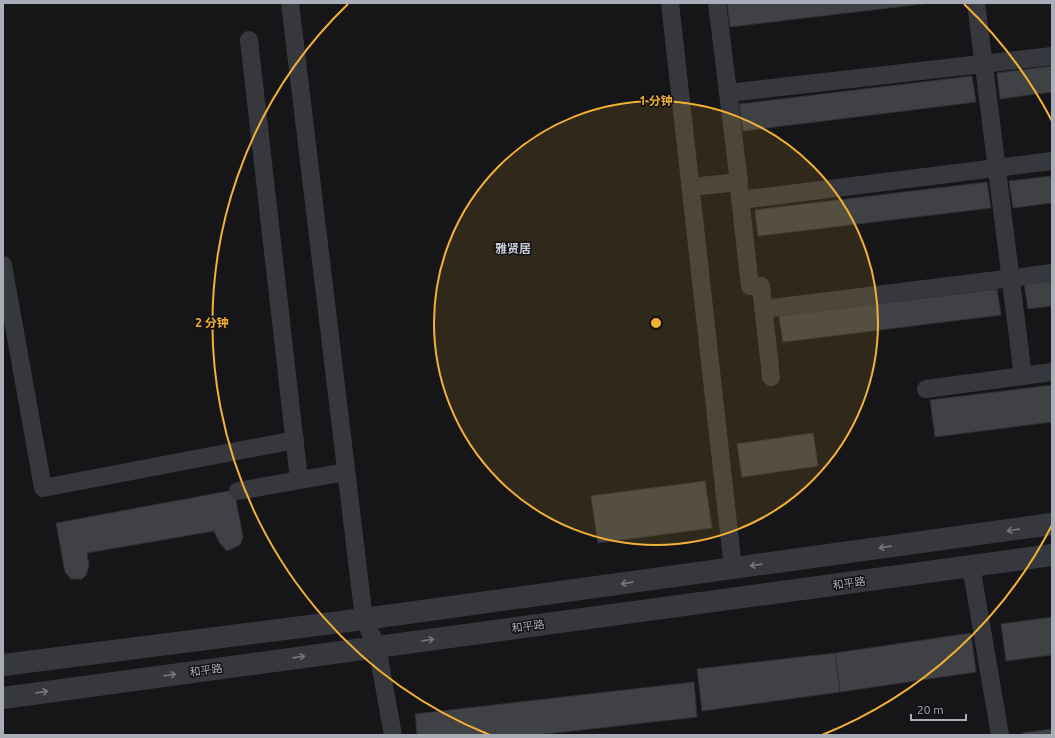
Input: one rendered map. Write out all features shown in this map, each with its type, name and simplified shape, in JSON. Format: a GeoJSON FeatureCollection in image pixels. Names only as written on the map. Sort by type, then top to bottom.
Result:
{"type":"FeatureCollection","features":[{"type":"Feature","properties":{"kind":"street"},"geometry":{"type":"LineString","coordinates":[[290,3],[364,619],[377,647],[393,735]]}},
{"type":"Feature","properties":{"kind":"street"},"geometry":{"type":"LineString","coordinates":[[670,3],[733,568]]}},
{"type":"Feature","properties":{"kind":"street"},"geometry":{"type":"LineString","coordinates":[[717,3],[750,286],[761,286],[771,377]]}},
{"type":"Feature","properties":{"kind":"street"},"geometry":{"type":"LineString","coordinates":[[976,3],[1024,376]]}},
{"type":"Feature","properties":{"kind":"street"},"geometry":{"type":"LineString","coordinates":[[250,40],[299,480]]}},
{"type":"Feature","properties":{"kind":"street"},"geometry":{"type":"LineString","coordinates":[[728,93],[1052,56]]}},
{"type":"Feature","properties":{"kind":"street"},"geometry":{"type":"LineString","coordinates":[[691,187],[740,191],[997,168],[1052,161]]}},
{"type":"Feature","properties":{"kind":"street"},"geometry":{"type":"LineString","coordinates":[[3,265],[43,488],[295,440]]}},
{"type":"Feature","properties":{"kind":"street"},"geometry":{"type":"LineString","coordinates":[[764,309],[1052,273]]}},
{"type":"Feature","properties":{"kind":"street"},"geometry":{"type":"LineString","coordinates":[[926,389],[1052,372]]}},
{"type":"Feature","properties":{"kind":"street"},"geometry":{"type":"LineString","coordinates":[[238,491],[346,472]]}},
{"type":"Feature","properties":{"kind":"street"},"geometry":{"type":"LineString","coordinates":[[3,665],[364,619],[1052,524]]}},
{"type":"Feature","properties":{"kind":"street","name":"和平路"},"geometry":{"type":"LineString","coordinates":[[3,698],[1052,555]]}},
{"type":"Feature","properties":{"kind":"street"},"geometry":{"type":"LineString","coordinates":[[971,566],[1000,735]]}},
{"type":"Feature","properties":{"kind":"building"},"geometry":{"type":"Polygon","coordinates":[[[727,3],[931,3],[730,27],[727,3]]]}},
{"type":"Feature","properties":{"kind":"building"},"geometry":{"type":"Polygon","coordinates":[[[1052,66],[1052,92],[1000,99],[997,73],[1052,66]]]}},
{"type":"Feature","properties":{"kind":"building"},"geometry":{"type":"Polygon","coordinates":[[[972,76],[976,102],[743,131],[739,104],[972,76]]]}},
{"type":"Feature","properties":{"kind":"building"},"geometry":{"type":"Polygon","coordinates":[[[1052,176],[1052,203],[1013,208],[1009,181],[1052,176]]]}},
{"type":"Feature","properties":{"kind":"building"},"geometry":{"type":"Polygon","coordinates":[[[987,182],[991,208],[758,236],[755,210],[987,182]]]}},
{"type":"Feature","properties":{"kind":"building"},"geometry":{"type":"Polygon","coordinates":[[[1052,280],[1052,306],[1028,309],[1024,283],[1052,280]]]}},
{"type":"Feature","properties":{"kind":"building"},"geometry":{"type":"Polygon","coordinates":[[[997,289],[1001,315],[783,342],[779,316],[997,289]]]}},
{"type":"Feature","properties":{"kind":"building"},"geometry":{"type":"Polygon","coordinates":[[[1052,385],[1052,422],[935,437],[930,400],[1052,385]]]}},
{"type":"Feature","properties":{"kind":"building"},"geometry":{"type":"Polygon","coordinates":[[[813,433],[818,466],[742,477],[737,444],[813,433]]]}},
{"type":"Feature","properties":{"kind":"building"},"geometry":{"type":"Polygon","coordinates":[[[705,481],[712,528],[598,543],[591,496],[705,481]]]}},
{"type":"Feature","properties":{"kind":"building"},"geometry":{"type":"Polygon","coordinates":[[[234,490],[243,537],[240,545],[227,551],[219,542],[214,531],[87,553],[89,566],[86,575],[82,579],[71,579],[65,572],[56,523],[234,490]]]}},
{"type":"Feature","properties":{"kind":"building"},"geometry":{"type":"Polygon","coordinates":[[[1052,617],[1052,655],[1006,661],[1001,624],[1052,617]]]}},
{"type":"Feature","properties":{"kind":"building"},"geometry":{"type":"Polygon","coordinates":[[[971,633],[976,672],[840,692],[835,653],[971,633]]]}},
{"type":"Feature","properties":{"kind":"building"},"geometry":{"type":"Polygon","coordinates":[[[835,653],[840,692],[702,711],[697,669],[835,653]]]}},
{"type":"Feature","properties":{"kind":"building"},"geometry":{"type":"Polygon","coordinates":[[[694,682],[697,717],[537,735],[417,735],[415,714],[694,682]]]}},
{"type":"Feature","properties":{"kind":"building"},"geometry":{"type":"Polygon","coordinates":[[[1052,729],[1052,735],[1023,735],[1022,733],[1052,729]]]}},
{"type":"Feature","properties":{"kind":"district","name":"雅贤居"},"geometry":{"type":"Point","coordinates":[513,248]}}]}
